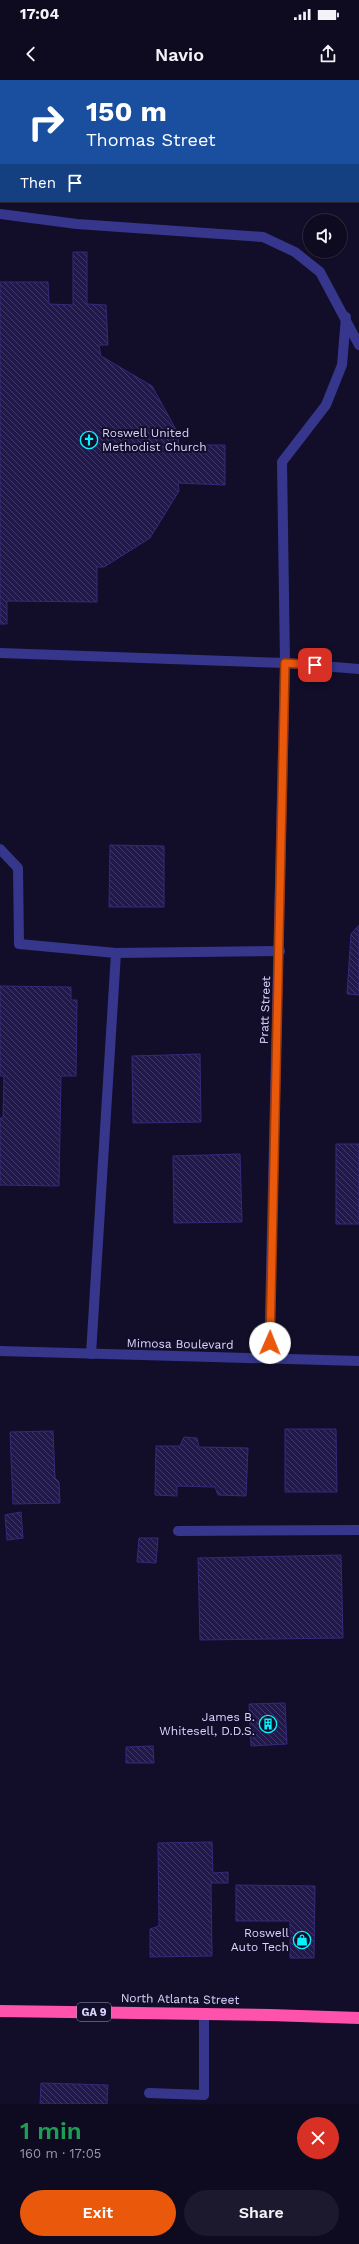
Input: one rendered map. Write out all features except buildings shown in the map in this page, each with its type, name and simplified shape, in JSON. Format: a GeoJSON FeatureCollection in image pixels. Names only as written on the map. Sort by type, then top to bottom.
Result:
{"type":"FeatureCollection","features":[{"type":"Feature","properties":{"kind":"highway","name":"North Atlanta Street"},"geometry":{"type":"LineString","coordinates":[[0,2011],[359,2018]]}},
{"type":"Feature","properties":{"kind":"street"},"geometry":{"type":"LineString","coordinates":[[0,214],[77,224],[263,237],[295,252],[320,272],[346,317],[359,345]]}},
{"type":"Feature","properties":{"kind":"street","name":"Pratt Street"},"geometry":{"type":"LineString","coordinates":[[269,1359],[280,951],[285,663],[282,462],[326,405],[342,365],[346,317]]}},
{"type":"Feature","properties":{"kind":"street"},"geometry":{"type":"LineString","coordinates":[[0,653],[285,663],[359,669]]}},
{"type":"Feature","properties":{"kind":"street"},"geometry":{"type":"LineString","coordinates":[[0,849],[18,868],[19,944],[116,953],[280,951]]}},
{"type":"Feature","properties":{"kind":"street"},"geometry":{"type":"LineString","coordinates":[[91,1354],[116,953]]}},
{"type":"Feature","properties":{"kind":"street","name":"Mimosa Boulevard"},"geometry":{"type":"LineString","coordinates":[[0,1351],[359,1361]]}},
{"type":"Feature","properties":{"kind":"street"},"geometry":{"type":"LineString","coordinates":[[178,1531],[359,1530]]}},
{"type":"Feature","properties":{"kind":"street"},"geometry":{"type":"LineString","coordinates":[[149,2093],[204,2095],[204,2014]]}},
{"type":"Feature","properties":{"kind":"place","name":"Roswell United Methodist Church"},"geometry":{"type":"Point","coordinates":[89,440]}},
{"type":"Feature","properties":{"kind":"place","name":"James B. Whitesell, D.D.S."},"geometry":{"type":"Point","coordinates":[268,1724]}},
{"type":"Feature","properties":{"kind":"place","name":"Roswell Auto Tech"},"geometry":{"type":"Point","coordinates":[302,1940]}},
{"type":"Feature","properties":{"kind":"route"},"geometry":{"type":"LineString","coordinates":[[270,1343],[280,951],[285,663],[315,665]]}}]}
